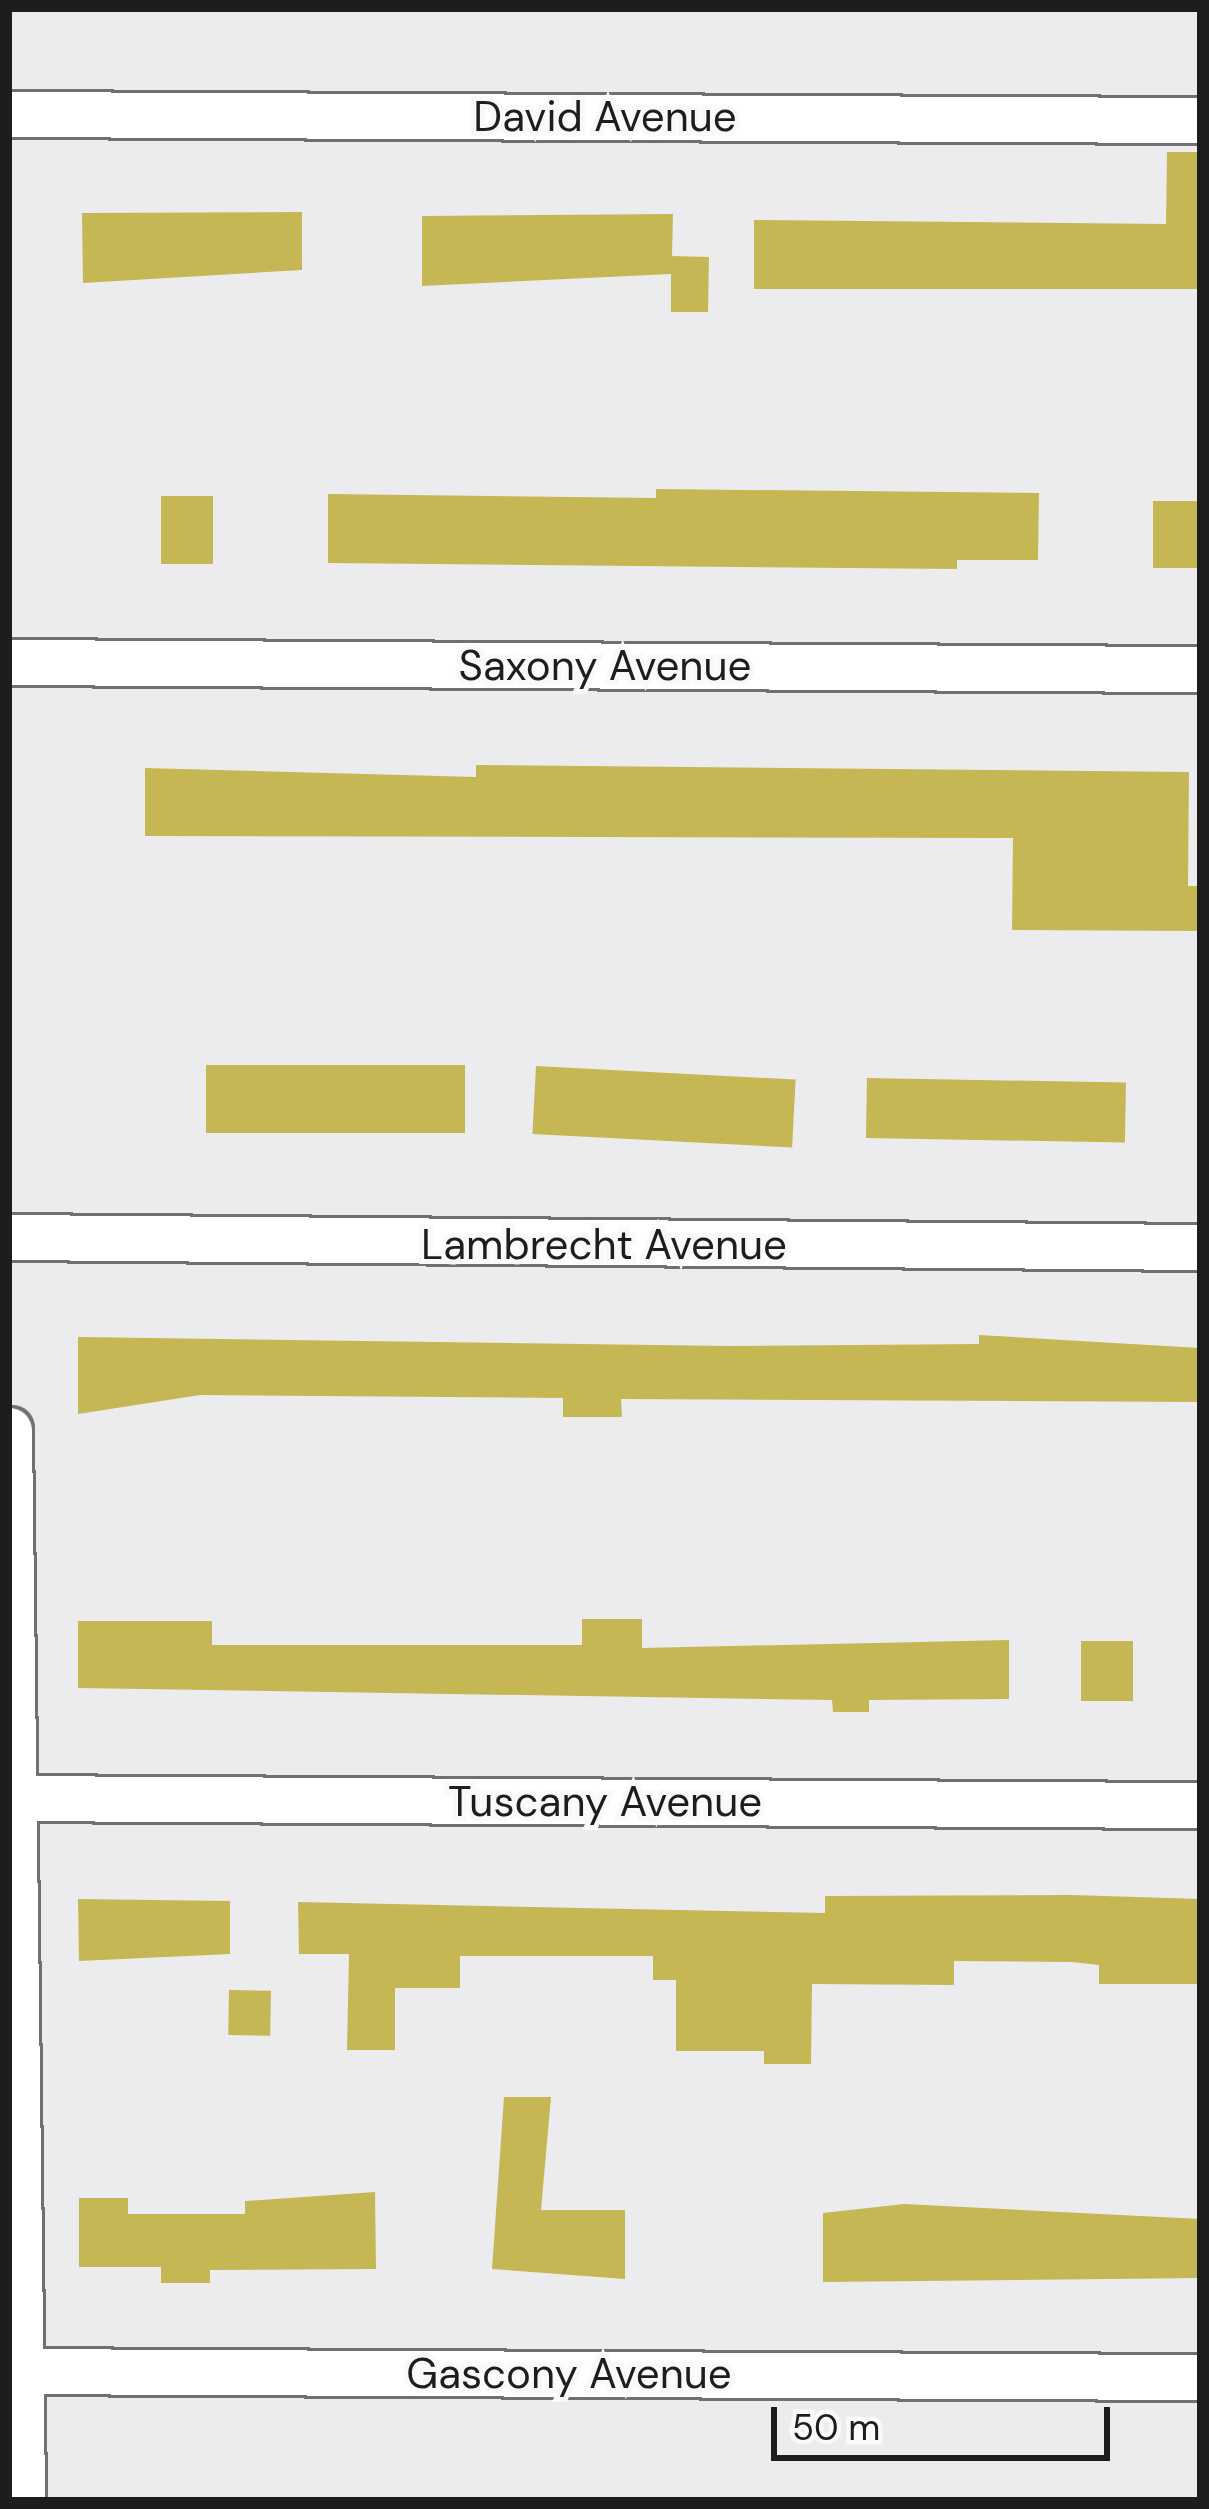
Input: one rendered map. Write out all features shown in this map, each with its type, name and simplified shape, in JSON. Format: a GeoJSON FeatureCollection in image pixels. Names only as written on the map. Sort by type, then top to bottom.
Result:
{"type":"FeatureCollection","features":[{"type":"Feature","properties":{"kind":"street","name":"David Avenue"},"geometry":{"type":"LineString","coordinates":[[9,114],[1200,120]]}},
{"type":"Feature","properties":{"kind":"street","name":"Saxony Avenue"},"geometry":{"type":"LineString","coordinates":[[9,662],[1200,670]]}},
{"type":"Feature","properties":{"kind":"street","name":"Lambrecht Avenue"},"geometry":{"type":"LineString","coordinates":[[9,1238],[1200,1247]]}},
{"type":"Feature","properties":{"kind":"street"},"geometry":{"type":"LineString","coordinates":[[9,1430],[15,2371],[22,2500]]}},
{"type":"Feature","properties":{"kind":"street","name":"Tuscany Avenue"},"geometry":{"type":"LineString","coordinates":[[12,1798],[1200,1805]]}},
{"type":"Feature","properties":{"kind":"street","name":"Gascony Avenue"},"geometry":{"type":"LineString","coordinates":[[15,2371],[1200,2377]]}},
{"type":"Feature","properties":{"kind":"building"},"geometry":{"type":"Polygon","coordinates":[[[1167,152],[1200,152],[1200,289],[754,289],[754,220],[1166,224],[1167,152]]]}},
{"type":"Feature","properties":{"kind":"building"},"geometry":{"type":"Polygon","coordinates":[[[302,212],[302,270],[83,283],[82,213],[302,212]]]}},
{"type":"Feature","properties":{"kind":"building"},"geometry":{"type":"Polygon","coordinates":[[[673,214],[672,256],[709,257],[708,312],[671,312],[671,274],[422,286],[422,216],[673,214]]]}},
{"type":"Feature","properties":{"kind":"building"},"geometry":{"type":"Polygon","coordinates":[[[656,489],[1039,493],[1038,560],[957,560],[957,569],[328,563],[328,494],[656,498],[656,489]]]}},
{"type":"Feature","properties":{"kind":"building"},"geometry":{"type":"Polygon","coordinates":[[[161,496],[213,496],[213,564],[161,564],[161,496]]]}},
{"type":"Feature","properties":{"kind":"building"},"geometry":{"type":"Polygon","coordinates":[[[1153,501],[1200,501],[1200,568],[1153,568],[1153,501]]]}},
{"type":"Feature","properties":{"kind":"building"},"geometry":{"type":"Polygon","coordinates":[[[476,765],[1189,772],[1188,886],[1200,886],[1200,931],[1012,930],[1013,838],[145,836],[145,768],[476,777],[476,765]]]}},
{"type":"Feature","properties":{"kind":"building"},"geometry":{"type":"Polygon","coordinates":[[[206,1065],[465,1065],[465,1133],[206,1133],[206,1065]]]}},
{"type":"Feature","properties":{"kind":"building"},"geometry":{"type":"Polygon","coordinates":[[[536,1066],[796,1080],[792,1148],[532,1134],[536,1066]]]}},
{"type":"Feature","properties":{"kind":"building"},"geometry":{"type":"Polygon","coordinates":[[[867,1078],[1126,1083],[1125,1143],[866,1138],[867,1078]]]}},
{"type":"Feature","properties":{"kind":"building"},"geometry":{"type":"Polygon","coordinates":[[[979,1335],[1200,1348],[1200,1402],[621,1399],[622,1417],[563,1417],[563,1398],[200,1395],[78,1414],[78,1337],[728,1346],[979,1344],[979,1335]]]}},
{"type":"Feature","properties":{"kind":"building"},"geometry":{"type":"Polygon","coordinates":[[[582,1619],[642,1619],[642,1648],[1009,1640],[1009,1699],[869,1700],[869,1712],[833,1712],[832,1700],[78,1688],[78,1621],[212,1621],[212,1645],[582,1645],[582,1619]]]}},
{"type":"Feature","properties":{"kind":"building"},"geometry":{"type":"Polygon","coordinates":[[[1081,1641],[1133,1641],[1133,1701],[1081,1701],[1081,1641]]]}},
{"type":"Feature","properties":{"kind":"building"},"geometry":{"type":"Polygon","coordinates":[[[825,1896],[1200,1899],[1200,1984],[1099,1984],[1099,1965],[1072,1962],[954,1961],[954,1985],[812,1984],[811,2064],[764,2064],[764,2051],[676,2051],[676,1980],[653,1980],[653,1956],[460,1956],[460,1988],[395,1988],[395,2050],[347,2050],[349,1954],[299,1954],[298,1902],[825,1913],[825,1896]]]}},
{"type":"Feature","properties":{"kind":"building"},"geometry":{"type":"Polygon","coordinates":[[[78,1899],[230,1901],[230,1954],[79,1961],[78,1899]]]}},
{"type":"Feature","properties":{"kind":"building"},"geometry":{"type":"Polygon","coordinates":[[[229,1990],[271,1991],[270,2036],[228,2035],[229,1990]]]}},
{"type":"Feature","properties":{"kind":"building"},"geometry":{"type":"Polygon","coordinates":[[[504,2097],[551,2097],[541,2210],[625,2210],[625,2279],[492,2269],[504,2097]]]}},
{"type":"Feature","properties":{"kind":"building"},"geometry":{"type":"Polygon","coordinates":[[[375,2192],[376,2269],[210,2270],[210,2283],[161,2283],[161,2267],[79,2267],[79,2198],[128,2198],[128,2214],[245,2214],[245,2201],[375,2192]]]}},
{"type":"Feature","properties":{"kind":"building"},"geometry":{"type":"Polygon","coordinates":[[[904,2204],[1200,2219],[1200,2278],[823,2282],[823,2213],[904,2204]]]}}]}
